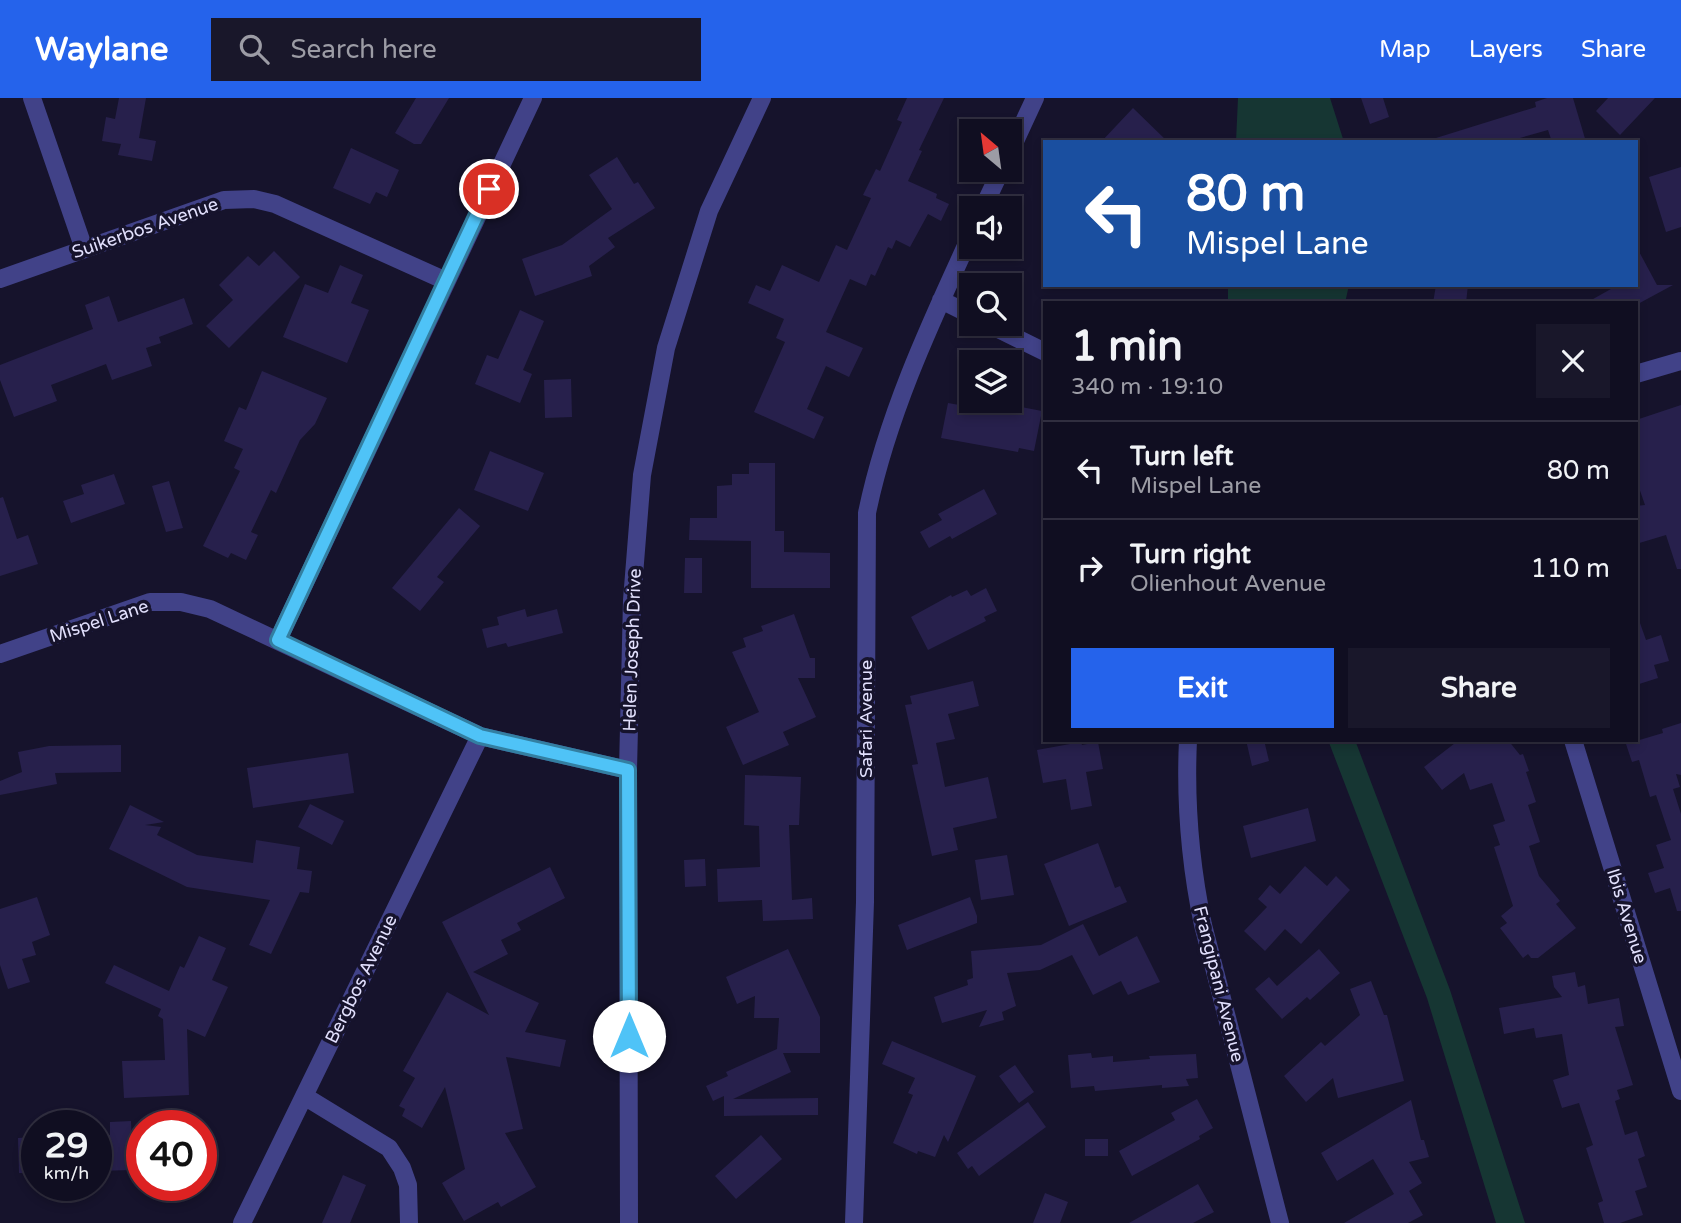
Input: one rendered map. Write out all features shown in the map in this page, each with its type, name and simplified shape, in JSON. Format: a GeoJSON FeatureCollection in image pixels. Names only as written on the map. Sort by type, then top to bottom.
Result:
{"type":"FeatureCollection","features":[{"type":"Feature","properties":{"kind":"street"},"geometry":{"type":"LineString","coordinates":[[32,98],[84,249]]}},
{"type":"Feature","properties":{"kind":"street"},"geometry":{"type":"LineString","coordinates":[[278,640],[533,98]]}},
{"type":"Feature","properties":{"kind":"street","name":"Helen Joseph Drive"},"geometry":{"type":"LineString","coordinates":[[629,1223],[628,770],[632,600],[642,475],[666,348],[709,211],[762,98]]}},
{"type":"Feature","properties":{"kind":"street"},"geometry":{"type":"LineString","coordinates":[[1022,125],[1034,98]]}},
{"type":"Feature","properties":{"kind":"street","name":"Suikerbos Avenue"},"geometry":{"type":"LineString","coordinates":[[0,279],[224,200],[254,199],[275,204],[446,281]]}},
{"type":"Feature","properties":{"kind":"street","name":"Safari Avenue"},"geometry":{"type":"LineString","coordinates":[[854,1223],[866,902],[867,513],[889,428],[960,259]]}},
{"type":"Feature","properties":{"kind":"street"},"geometry":{"type":"LineString","coordinates":[[941,300],[959,309]]}},
{"type":"Feature","properties":{"kind":"street"},"geometry":{"type":"LineString","coordinates":[[1012,336],[1043,351]]}},
{"type":"Feature","properties":{"kind":"street"},"geometry":{"type":"LineString","coordinates":[[1638,373],[1681,361]]}},
{"type":"Feature","properties":{"kind":"street","name":"Mispel Lane"},"geometry":{"type":"LineString","coordinates":[[0,654],[150,603],[181,602],[210,609],[480,736],[628,770]]}},
{"type":"Feature","properties":{"kind":"street","name":"Bergbos Avenue"},"geometry":{"type":"LineString","coordinates":[[242,1223],[480,736]]}},
{"type":"Feature","properties":{"kind":"street","name":"Frangipani Avenue"},"geometry":{"type":"LineString","coordinates":[[1188,742],[1186,793],[1195,889],[1280,1223]]}},
{"type":"Feature","properties":{"kind":"street","name":"Ibis Avenue"},"geometry":{"type":"LineString","coordinates":[[1574,742],[1675,1050],[1681,1091]]}},
{"type":"Feature","properties":{"kind":"street"},"geometry":{"type":"LineString","coordinates":[[304,1096],[389,1148],[402,1168],[408,1185],[409,1223]]}},
{"type":"Feature","properties":{"kind":"green space"},"geometry":{"type":"Polygon","coordinates":[[[1238,98],[1330,98],[1343,140],[1236,140],[1238,98]]]}},
{"type":"Feature","properties":{"kind":"green space"},"geometry":{"type":"Polygon","coordinates":[[[1228,287],[1349,287],[1345,301],[1228,301],[1228,287]]]}},
{"type":"Feature","properties":{"kind":"green space"},"geometry":{"type":"Polygon","coordinates":[[[1329,742],[1356,742],[1450,990],[1525,1223],[1496,1223],[1427,998],[1329,742]]]}},
{"type":"Feature","properties":{"kind":"building"},"geometry":{"type":"Polygon","coordinates":[[[119,98],[146,98],[139,138],[156,141],[152,161],[118,155],[121,144],[102,141],[106,117],[115,119],[119,98]]]}},
{"type":"Feature","properties":{"kind":"building"},"geometry":{"type":"Polygon","coordinates":[[[416,98],[449,98],[421,144],[414,144],[395,133],[416,98]]]}},
{"type":"Feature","properties":{"kind":"building"},"geometry":{"type":"Polygon","coordinates":[[[907,98],[944,98],[919,150],[922,151],[908,181],[937,194],[936,198],[949,204],[941,221],[928,214],[910,247],[896,240],[892,249],[888,247],[875,276],[871,274],[866,286],[850,279],[826,332],[863,348],[849,377],[826,366],[807,409],[824,417],[814,439],[754,412],[785,342],[776,338],[784,319],[748,303],[756,285],[770,291],[782,265],[819,282],[836,245],[847,250],[871,198],[863,195],[876,169],[880,171],[902,122],[897,120],[907,98]]]}},
{"type":"Feature","properties":{"kind":"building"},"geometry":{"type":"Polygon","coordinates":[[[1361,98],[1383,98],[1389,117],[1370,124],[1361,98]]]}},
{"type":"Feature","properties":{"kind":"building"},"geometry":{"type":"Polygon","coordinates":[[[1547,98],[1573,98],[1585,140],[1551,140],[1548,130],[1513,140],[1436,140],[1536,107],[1535,102],[1547,98]]]}},
{"type":"Feature","properties":{"kind":"building"},"geometry":{"type":"Polygon","coordinates":[[[1608,98],[1655,98],[1620,135],[1596,111],[1608,98]]]}},
{"type":"Feature","properties":{"kind":"building"},"geometry":{"type":"Polygon","coordinates":[[[1133,108],[1166,140],[1103,140],[1133,108]]]}},
{"type":"Feature","properties":{"kind":"building"},"geometry":{"type":"Polygon","coordinates":[[[351,148],[399,170],[387,197],[376,192],[370,204],[333,188],[351,148]]]}},
{"type":"Feature","properties":{"kind":"building"},"geometry":{"type":"Polygon","coordinates":[[[617,157],[634,184],[638,182],[655,208],[608,238],[615,247],[589,266],[592,276],[535,296],[522,259],[562,245],[612,209],[589,175],[617,157]]]}},
{"type":"Feature","properties":{"kind":"building"},"geometry":{"type":"Polygon","coordinates":[[[1681,167],[1681,227],[1666,232],[1649,177],[1681,167]]]}},
{"type":"Feature","properties":{"kind":"building"},"geometry":{"type":"Polygon","coordinates":[[[1638,250],[1657,285],[1673,285],[1638,304],[1638,301],[1590,301],[1614,287],[1638,287],[1638,250]]]}},
{"type":"Feature","properties":{"kind":"building"},"geometry":{"type":"Polygon","coordinates":[[[274,251],[300,277],[229,348],[206,326],[233,300],[219,285],[248,256],[259,266],[274,251]]]}},
{"type":"Feature","properties":{"kind":"building"},"geometry":{"type":"Polygon","coordinates":[[[340,265],[363,275],[351,303],[369,310],[347,363],[283,337],[305,284],[328,293],[340,265]]]}},
{"type":"Feature","properties":{"kind":"building"},"geometry":{"type":"Polygon","coordinates":[[[1436,287],[1468,287],[1466,301],[1433,301],[1436,287]]]}},
{"type":"Feature","properties":{"kind":"building"},"geometry":{"type":"Polygon","coordinates":[[[109,296],[118,322],[184,298],[193,324],[159,337],[161,343],[146,348],[152,366],[112,380],[106,364],[51,385],[57,401],[14,417],[0,380],[0,365],[93,329],[85,305],[109,296]]]}},
{"type":"Feature","properties":{"kind":"building"},"geometry":{"type":"Polygon","coordinates":[[[520,310],[544,321],[523,370],[532,374],[520,403],[475,384],[487,355],[498,359],[520,310]]]}},
{"type":"Feature","properties":{"kind":"building"},"geometry":{"type":"Polygon","coordinates":[[[262,371],[327,398],[315,424],[300,440],[276,493],[271,490],[251,532],[258,535],[246,560],[231,553],[228,558],[203,546],[240,471],[234,468],[243,449],[224,441],[239,407],[246,410],[262,371]]]}},
{"type":"Feature","properties":{"kind":"building"},"geometry":{"type":"Polygon","coordinates":[[[571,379],[572,417],[545,418],[544,380],[571,379]]]}},
{"type":"Feature","properties":{"kind":"building"},"geometry":{"type":"Polygon","coordinates":[[[948,403],[959,405],[959,413],[1022,413],[1022,407],[1042,411],[1034,451],[1019,448],[1018,452],[941,438],[948,403]]]}},
{"type":"Feature","properties":{"kind":"building"},"geometry":{"type":"Polygon","coordinates":[[[1681,405],[1681,569],[1677,569],[1666,535],[1638,543],[1638,506],[1645,505],[1638,485],[1638,419],[1681,405]]]}},
{"type":"Feature","properties":{"kind":"building"},"geometry":{"type":"Polygon","coordinates":[[[490,451],[544,473],[528,511],[474,490],[490,451]]]}},
{"type":"Feature","properties":{"kind":"building"},"geometry":{"type":"Polygon","coordinates":[[[749,463],[775,463],[775,531],[784,531],[784,552],[830,553],[830,588],[751,588],[751,541],[689,540],[690,518],[717,518],[717,486],[732,485],[732,474],[749,474],[749,463]]]}},
{"type":"Feature","properties":{"kind":"building"},"geometry":{"type":"Polygon","coordinates":[[[114,474],[125,504],[71,523],[63,501],[84,494],[81,485],[114,474]]]}},
{"type":"Feature","properties":{"kind":"building"},"geometry":{"type":"Polygon","coordinates":[[[169,481],[183,528],[166,532],[152,486],[169,481]]]}},
{"type":"Feature","properties":{"kind":"building"},"geometry":{"type":"Polygon","coordinates":[[[984,489],[997,514],[952,539],[950,536],[929,548],[920,532],[942,520],[938,514],[984,489]]]}},
{"type":"Feature","properties":{"kind":"building"},"geometry":{"type":"Polygon","coordinates":[[[3,497],[17,539],[28,535],[38,564],[0,576],[0,498],[3,497]]]}},
{"type":"Feature","properties":{"kind":"building"},"geometry":{"type":"Polygon","coordinates":[[[459,508],[480,526],[437,577],[444,582],[420,611],[392,588],[459,508]]]}},
{"type":"Feature","properties":{"kind":"building"},"geometry":{"type":"Polygon","coordinates":[[[685,558],[702,558],[702,593],[684,593],[685,558]]]}},
{"type":"Feature","properties":{"kind":"building"},"geometry":{"type":"Polygon","coordinates":[[[986,588],[997,611],[984,617],[986,621],[928,650],[911,617],[951,595],[952,597],[967,590],[971,596],[986,588]]]}},
{"type":"Feature","properties":{"kind":"building"},"geometry":{"type":"Polygon","coordinates":[[[525,609],[527,617],[557,609],[563,633],[508,647],[506,643],[487,648],[482,629],[499,625],[497,617],[525,609]]]}},
{"type":"Feature","properties":{"kind":"building"},"geometry":{"type":"Polygon","coordinates":[[[794,614],[810,658],[815,658],[815,678],[798,678],[816,717],[783,732],[789,745],[743,765],[726,727],[759,712],[732,652],[746,647],[743,638],[763,631],[761,626],[794,614]]]}},
{"type":"Feature","properties":{"kind":"building"},"geometry":{"type":"Polygon","coordinates":[[[1638,623],[1646,640],[1661,635],[1669,661],[1654,665],[1658,678],[1638,684],[1638,623]]]}},
{"type":"Feature","properties":{"kind":"building"},"geometry":{"type":"Polygon","coordinates":[[[973,681],[979,706],[948,714],[955,739],[936,743],[945,787],[988,777],[997,818],[953,828],[958,850],[932,856],[912,765],[918,764],[905,705],[912,704],[910,696],[973,681]]]}},
{"type":"Feature","properties":{"kind":"building"},"geometry":{"type":"Polygon","coordinates":[[[1681,723],[1681,775],[1676,774],[1680,787],[1673,789],[1681,814],[1681,911],[1677,911],[1670,888],[1655,893],[1648,873],[1664,868],[1656,845],[1671,840],[1656,795],[1650,797],[1639,760],[1632,762],[1626,744],[1663,733],[1662,729],[1681,723]]]}},
{"type":"Feature","properties":{"kind":"building"},"geometry":{"type":"Polygon","coordinates":[[[1081,742],[1082,745],[1098,742],[1103,769],[1086,772],[1092,806],[1071,810],[1066,779],[1043,783],[1037,750],[1081,742]]]}},
{"type":"Feature","properties":{"kind":"building"},"geometry":{"type":"Polygon","coordinates":[[[1246,742],[1264,742],[1269,761],[1252,766],[1246,742]]]}},
{"type":"Feature","properties":{"kind":"building"},"geometry":{"type":"Polygon","coordinates":[[[1456,742],[1510,742],[1520,755],[1523,754],[1536,802],[1528,805],[1540,842],[1529,846],[1539,876],[1560,901],[1556,904],[1576,928],[1538,958],[1531,958],[1528,954],[1523,958],[1500,928],[1507,923],[1501,916],[1513,906],[1494,847],[1500,845],[1493,825],[1505,821],[1492,783],[1470,790],[1464,773],[1442,790],[1424,767],[1456,742]]]}},
{"type":"Feature","properties":{"kind":"building"},"geometry":{"type":"Polygon","coordinates":[[[121,745],[121,772],[55,773],[57,784],[0,795],[0,781],[22,772],[18,752],[49,746],[121,745]]]}},
{"type":"Feature","properties":{"kind":"building"},"geometry":{"type":"Polygon","coordinates":[[[348,753],[354,793],[253,808],[247,768],[348,753]]]}},
{"type":"Feature","properties":{"kind":"building"},"geometry":{"type":"Polygon","coordinates":[[[745,775],[801,777],[799,825],[789,825],[792,900],[812,898],[813,919],[763,921],[762,900],[718,902],[717,869],[760,867],[759,826],[744,825],[745,775]]]}},
{"type":"Feature","properties":{"kind":"building"},"geometry":{"type":"Polygon","coordinates":[[[310,804],[344,821],[332,845],[298,827],[310,804]]]}},
{"type":"Feature","properties":{"kind":"building"},"geometry":{"type":"Polygon","coordinates":[[[130,805],[164,822],[145,825],[161,827],[157,835],[197,855],[253,863],[256,840],[300,847],[297,869],[312,871],[309,893],[300,892],[271,954],[249,945],[270,900],[187,887],[109,849],[130,805]]]}},
{"type":"Feature","properties":{"kind":"building"},"geometry":{"type":"Polygon","coordinates":[[[1308,808],[1316,841],[1251,858],[1243,826],[1308,808]]]}},
{"type":"Feature","properties":{"kind":"building"},"geometry":{"type":"Polygon","coordinates":[[[1098,843],[1115,888],[1120,886],[1127,902],[1069,926],[1044,864],[1098,843]]]}},
{"type":"Feature","properties":{"kind":"building"},"geometry":{"type":"Polygon","coordinates":[[[1007,855],[1014,895],[981,900],[975,860],[1007,855]]]}},
{"type":"Feature","properties":{"kind":"building"},"geometry":{"type":"Polygon","coordinates":[[[705,859],[706,886],[685,887],[684,860],[705,859]]]}},
{"type":"Feature","properties":{"kind":"building"},"geometry":{"type":"Polygon","coordinates":[[[1305,866],[1327,886],[1336,876],[1350,890],[1301,944],[1285,929],[1265,951],[1244,931],[1267,907],[1258,899],[1270,885],[1280,894],[1305,866]]]}},
{"type":"Feature","properties":{"kind":"building"},"geometry":{"type":"Polygon","coordinates":[[[550,867],[565,898],[517,923],[521,930],[501,940],[508,954],[473,972],[539,1003],[525,1032],[566,1040],[560,1067],[506,1057],[523,1129],[505,1133],[536,1187],[501,1207],[498,1202],[464,1221],[442,1183],[465,1169],[445,1087],[422,1128],[402,1116],[405,1109],[399,1106],[415,1078],[403,1071],[447,992],[489,1015],[442,922],[550,867]]]}},
{"type":"Feature","properties":{"kind":"building"},"geometry":{"type":"Polygon","coordinates":[[[37,897],[50,935],[32,942],[36,955],[22,959],[30,982],[8,989],[0,965],[0,909],[37,897]]]}},
{"type":"Feature","properties":{"kind":"building"},"geometry":{"type":"Polygon","coordinates":[[[970,897],[977,923],[907,950],[898,925],[970,897]]]}},
{"type":"Feature","properties":{"kind":"building"},"geometry":{"type":"Polygon","coordinates":[[[1083,924],[1099,956],[1137,936],[1160,982],[1128,995],[1121,981],[1093,995],[1072,955],[1040,970],[1007,973],[1016,1006],[1002,1012],[1004,1020],[979,1027],[987,1010],[942,1023],[934,997],[968,985],[967,980],[973,978],[971,951],[1041,945],[1083,924]]]}},
{"type":"Feature","properties":{"kind":"building"},"geometry":{"type":"Polygon","coordinates":[[[199,936],[226,948],[212,980],[228,987],[205,1037],[187,1029],[189,1095],[124,1098],[122,1061],[165,1060],[163,1019],[158,1016],[161,1009],[105,983],[114,965],[169,991],[180,966],[184,968],[199,936]]]}},
{"type":"Feature","properties":{"kind":"building"},"geometry":{"type":"Polygon","coordinates":[[[788,949],[820,1017],[820,1053],[783,1053],[791,1072],[733,1099],[818,1098],[818,1115],[724,1116],[724,1096],[713,1101],[706,1086],[728,1076],[726,1072],[777,1049],[779,1018],[754,1018],[755,996],[737,1004],[726,977],[788,949]]]}},
{"type":"Feature","properties":{"kind":"building"},"geometry":{"type":"Polygon","coordinates":[[[1319,949],[1340,973],[1310,1000],[1307,997],[1282,1019],[1255,989],[1269,977],[1277,986],[1319,949]]]}},
{"type":"Feature","properties":{"kind":"building"},"geometry":{"type":"Polygon","coordinates":[[[1575,972],[1578,987],[1585,985],[1588,1004],[1619,998],[1624,1026],[1615,1027],[1633,1085],[1617,1090],[1620,1099],[1615,1101],[1625,1135],[1637,1131],[1645,1156],[1638,1159],[1647,1187],[1635,1191],[1643,1215],[1620,1223],[1604,1223],[1598,1203],[1603,1201],[1586,1148],[1593,1145],[1579,1103],[1562,1108],[1553,1080],[1569,1075],[1562,1034],[1536,1038],[1534,1028],[1504,1034],[1499,1008],[1562,997],[1554,987],[1552,976],[1575,972]]]}},
{"type":"Feature","properties":{"kind":"building"},"geometry":{"type":"Polygon","coordinates":[[[1371,981],[1384,1015],[1387,1015],[1404,1081],[1338,1098],[1333,1078],[1306,1102],[1284,1076],[1321,1042],[1325,1046],[1360,1015],[1350,989],[1371,981]]]}},
{"type":"Feature","properties":{"kind":"building"},"geometry":{"type":"Polygon","coordinates":[[[892,1041],[976,1076],[948,1142],[944,1135],[935,1157],[918,1151],[917,1154],[893,1143],[913,1095],[908,1093],[915,1078],[882,1064],[892,1041]]]}},
{"type":"Feature","properties":{"kind":"building"},"geometry":{"type":"Polygon","coordinates":[[[1091,1053],[1092,1058],[1113,1056],[1113,1062],[1150,1059],[1149,1056],[1196,1054],[1198,1078],[1186,1079],[1189,1086],[1162,1088],[1162,1085],[1095,1091],[1094,1086],[1071,1088],[1068,1055],[1091,1053]]]}},
{"type":"Feature","properties":{"kind":"building"},"geometry":{"type":"Polygon","coordinates":[[[1015,1065],[1034,1092],[1019,1103],[999,1076],[1015,1065]]]}},
{"type":"Feature","properties":{"kind":"building"},"geometry":{"type":"Polygon","coordinates":[[[1197,1099],[1213,1128],[1199,1136],[1200,1139],[1132,1176],[1119,1151],[1175,1120],[1171,1113],[1197,1099]]]}},
{"type":"Feature","properties":{"kind":"building"},"geometry":{"type":"Polygon","coordinates":[[[1411,1100],[1421,1140],[1424,1140],[1429,1157],[1409,1162],[1422,1183],[1409,1191],[1423,1215],[1408,1223],[1344,1223],[1394,1194],[1373,1159],[1337,1181],[1321,1153],[1411,1100]]]}},
{"type":"Feature","properties":{"kind":"building"},"geometry":{"type":"Polygon","coordinates":[[[1028,1102],[1046,1127],[979,1176],[972,1166],[968,1169],[957,1153],[1028,1102]]]}},
{"type":"Feature","properties":{"kind":"building"},"geometry":{"type":"Polygon","coordinates":[[[126,1121],[126,1170],[112,1171],[112,1122],[126,1121]]]}},
{"type":"Feature","properties":{"kind":"building"},"geometry":{"type":"Polygon","coordinates":[[[761,1135],[782,1159],[736,1199],[715,1176],[761,1135]]]}},
{"type":"Feature","properties":{"kind":"building"},"geometry":{"type":"Polygon","coordinates":[[[18,1138],[21,1138],[21,1173],[19,1173],[18,1138]]]}},
{"type":"Feature","properties":{"kind":"building"},"geometry":{"type":"Polygon","coordinates":[[[1085,1139],[1108,1139],[1108,1156],[1085,1156],[1085,1139]]]}},
{"type":"Feature","properties":{"kind":"building"},"geometry":{"type":"Polygon","coordinates":[[[343,1175],[366,1185],[350,1223],[322,1223],[343,1175]]]}},
{"type":"Feature","properties":{"kind":"building"},"geometry":{"type":"Polygon","coordinates":[[[1198,1184],[1214,1212],[1193,1223],[1129,1223],[1198,1184]]]}},
{"type":"Feature","properties":{"kind":"building"},"geometry":{"type":"Polygon","coordinates":[[[1045,1193],[1068,1202],[1060,1223],[1033,1223],[1045,1193]]]}},
{"type":"Feature","properties":{"kind":"route"},"geometry":{"type":"LineString","coordinates":[[489,189],[278,640],[480,736],[628,770],[629,1036]]}}]}
